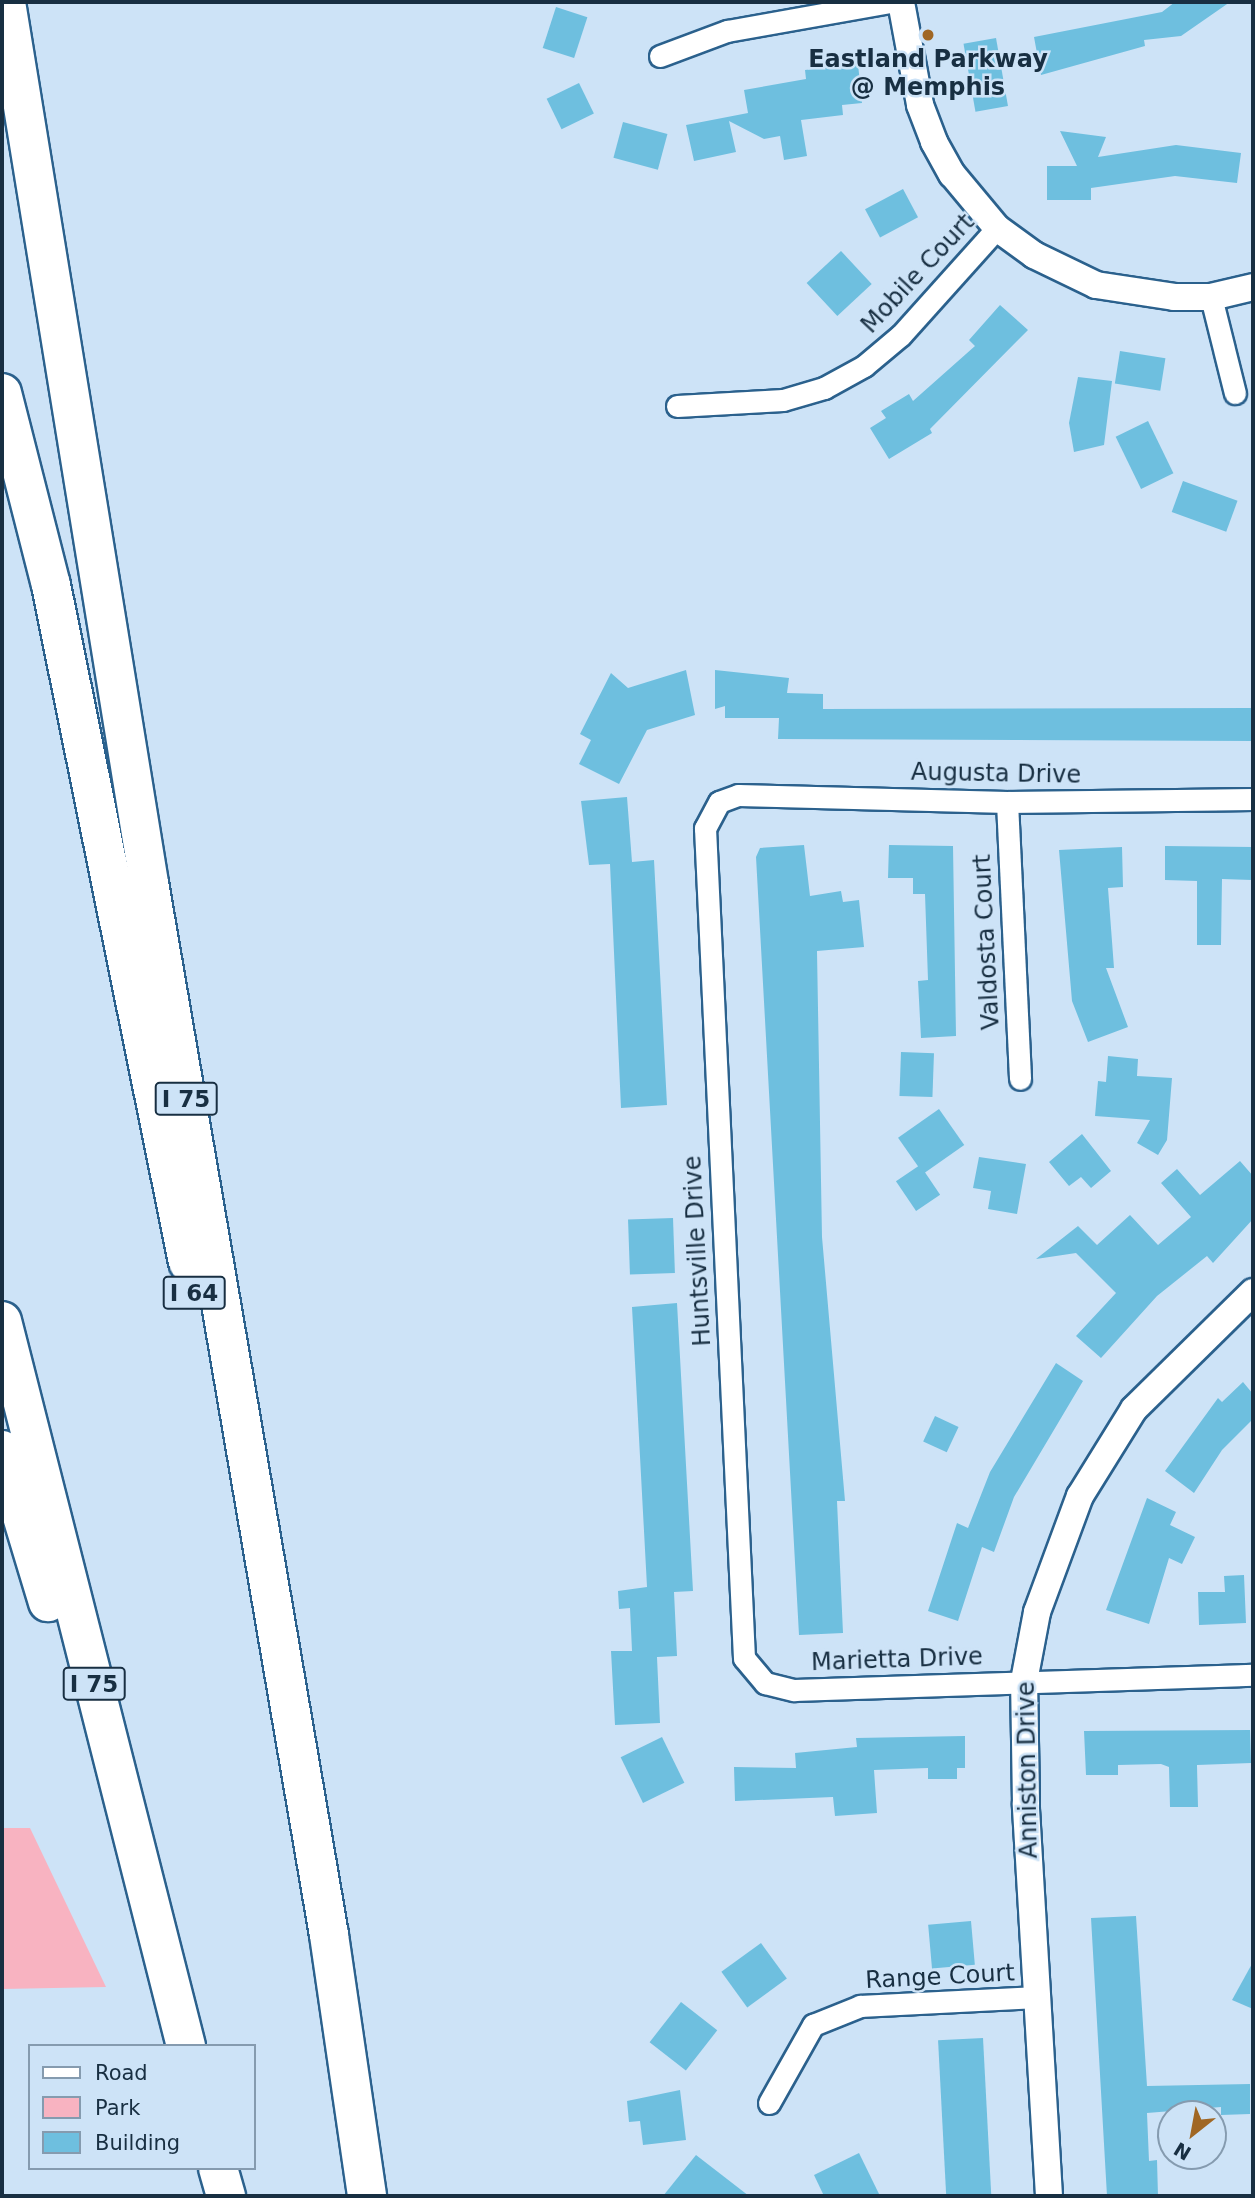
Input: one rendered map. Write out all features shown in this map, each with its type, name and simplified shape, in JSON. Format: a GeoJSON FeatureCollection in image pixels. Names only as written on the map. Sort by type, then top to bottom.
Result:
{"type":"FeatureCollection","features":[{"type":"Feature","properties":{"kind":"highway","name":"I 75"},"geometry":{"type":"LineString","coordinates":[[6,2],[149,883],[329,1935],[366,2196]]}},
{"type":"Feature","properties":{"kind":"highway","name":"I 64"},"geometry":{"type":"LineString","coordinates":[[2,393],[51,585],[133,988],[303,1847],[366,2196]]}},
{"type":"Feature","properties":{"kind":"highway","name":"I 75"},"geometry":{"type":"LineString","coordinates":[[2,1321],[183,2044]]}},
{"type":"Feature","properties":{"kind":"highway"},"geometry":{"type":"LineString","coordinates":[[2,1450],[183,2044]]}},
{"type":"Feature","properties":{"kind":"highway"},"geometry":{"type":"LineString","coordinates":[[219,2170],[226,2196]]}},
{"type":"Feature","properties":{"kind":"street"},"geometry":{"type":"LineString","coordinates":[[660,56],[727,31],[890,2]]}},
{"type":"Feature","properties":{"kind":"street"},"geometry":{"type":"LineString","coordinates":[[901,2],[920,104],[934,142],[952,174],[997,228],[1034,255],[1096,285],[1133,294],[1211,297],[1253,287]]}},
{"type":"Feature","properties":{"kind":"street","name":"Mobile Court"},"geometry":{"type":"LineString","coordinates":[[677,406],[782,400],[854,372],[901,335],[997,228]]}},
{"type":"Feature","properties":{"kind":"street"},"geometry":{"type":"LineString","coordinates":[[1211,297],[1235,393]]}},
{"type":"Feature","properties":{"kind":"street","name":"Augusta Drive"},"geometry":{"type":"LineString","coordinates":[[738,795],[1007,802],[1253,799]]}},
{"type":"Feature","properties":{"kind":"street","name":"Huntsville Drive"},"geometry":{"type":"LineString","coordinates":[[738,795],[719,802],[705,828],[744,1658],[765,1683],[794,1690]]}},
{"type":"Feature","properties":{"kind":"street","name":"Valdosta Court"},"geometry":{"type":"LineString","coordinates":[[1007,802],[1020,1079]]}},
{"type":"Feature","properties":{"kind":"street","name":"Anniston Drive"},"geometry":{"type":"LineString","coordinates":[[1049,2196],[1037,1997],[1024,1681],[1054,1559],[1106,1450],[1167,1370],[1253,1292]]}},
{"type":"Feature","properties":{"kind":"street","name":"Marietta Drive"},"geometry":{"type":"LineString","coordinates":[[794,1690],[1253,1675]]}},
{"type":"Feature","properties":{"kind":"street","name":"Range Court"},"geometry":{"type":"LineString","coordinates":[[769,2103],[813,2025],[860,2006],[1037,1997]]}},
{"type":"Feature","properties":{"kind":"green space"},"geometry":{"type":"Polygon","coordinates":[[[2,1828],[30,1828],[106,1987],[2,1989],[2,1828]]]}},
{"type":"Feature","properties":{"kind":"building"},"geometry":{"type":"Polygon","coordinates":[[[1175,2],[1230,2],[1181,36],[1144,40],[1145,46],[1041,75],[1034,37],[1162,12],[1175,2]]]}},
{"type":"Feature","properties":{"kind":"building"},"geometry":{"type":"Polygon","coordinates":[[[556,7],[587,17],[574,58],[543,48],[556,7]]]}},
{"type":"Feature","properties":{"kind":"building"},"geometry":{"type":"Polygon","coordinates":[[[996,38],[1008,106],[975,112],[964,44],[996,38]]]}},
{"type":"Feature","properties":{"kind":"building"},"geometry":{"type":"Polygon","coordinates":[[[858,64],[862,103],[842,105],[843,115],[801,120],[807,156],[784,160],[780,136],[764,139],[729,121],[736,152],[694,161],[686,125],[748,113],[744,90],[806,79],[805,70],[858,64]]]}},
{"type":"Feature","properties":{"kind":"building"},"geometry":{"type":"Polygon","coordinates":[[[579,83],[594,114],[562,129],[547,99],[579,83]]]}},
{"type":"Feature","properties":{"kind":"building"},"geometry":{"type":"Polygon","coordinates":[[[623,122],[667,134],[658,170],[613,158],[623,122]]]}},
{"type":"Feature","properties":{"kind":"building"},"geometry":{"type":"Polygon","coordinates":[[[1060,131],[1106,137],[1098,157],[1176,145],[1241,153],[1237,183],[1175,176],[1091,188],[1091,200],[1047,200],[1047,166],[1077,166],[1060,131]]]}},
{"type":"Feature","properties":{"kind":"building"},"geometry":{"type":"Polygon","coordinates":[[[903,189],[918,217],[880,237],[865,209],[903,189]]]}},
{"type":"Feature","properties":{"kind":"building"},"geometry":{"type":"Polygon","coordinates":[[[841,251],[872,284],[837,316],[807,283],[841,251]]]}},
{"type":"Feature","properties":{"kind":"building"},"geometry":{"type":"Polygon","coordinates":[[[1000,305],[1028,330],[930,429],[932,433],[889,459],[870,428],[886,418],[881,411],[909,394],[913,401],[975,346],[969,340],[1000,305]]]}},
{"type":"Feature","properties":{"kind":"building"},"geometry":{"type":"Polygon","coordinates":[[[1120,351],[1165,358],[1160,391],[1115,384],[1120,351]]]}},
{"type":"Feature","properties":{"kind":"building"},"geometry":{"type":"Polygon","coordinates":[[[1078,377],[1112,381],[1104,445],[1074,452],[1069,423],[1078,377]]]}},
{"type":"Feature","properties":{"kind":"building"},"geometry":{"type":"Polygon","coordinates":[[[1148,421],[1173,473],[1141,489],[1116,437],[1148,421]]]}},
{"type":"Feature","properties":{"kind":"building"},"geometry":{"type":"Polygon","coordinates":[[[1183,481],[1238,501],[1226,532],[1172,512],[1183,481]]]}},
{"type":"Feature","properties":{"kind":"building"},"geometry":{"type":"Polygon","coordinates":[[[686,670],[695,715],[647,730],[619,784],[579,764],[591,740],[580,734],[611,673],[628,688],[686,670]]]}},
{"type":"Feature","properties":{"kind":"building"},"geometry":{"type":"Polygon","coordinates":[[[715,670],[789,678],[787,693],[823,694],[823,709],[1253,708],[1253,741],[778,739],[779,718],[725,718],[725,706],[715,709],[715,670]]]}},
{"type":"Feature","properties":{"kind":"building"},"geometry":{"type":"Polygon","coordinates":[[[627,797],[632,862],[654,860],[667,1105],[621,1108],[610,864],[589,865],[581,801],[627,797]]]}},
{"type":"Feature","properties":{"kind":"building"},"geometry":{"type":"Polygon","coordinates":[[[804,845],[810,896],[841,891],[843,902],[859,900],[864,947],[817,951],[822,1237],[845,1501],[837,1501],[843,1633],[799,1635],[756,857],[760,848],[804,845]]]}},
{"type":"Feature","properties":{"kind":"building"},"geometry":{"type":"Polygon","coordinates":[[[889,845],[953,846],[956,1036],[921,1038],[918,981],[928,980],[925,894],[913,894],[913,878],[888,878],[889,845]]]}},
{"type":"Feature","properties":{"kind":"building"},"geometry":{"type":"Polygon","coordinates":[[[1165,846],[1253,847],[1252,880],[1222,879],[1221,945],[1197,945],[1197,881],[1165,880],[1165,846]]]}},
{"type":"Feature","properties":{"kind":"building"},"geometry":{"type":"Polygon","coordinates":[[[1122,847],[1123,887],[1108,888],[1114,968],[1106,968],[1128,1027],[1088,1042],[1072,1001],[1059,850],[1122,847]]]}},
{"type":"Feature","properties":{"kind":"building"},"geometry":{"type":"Polygon","coordinates":[[[901,1052],[934,1053],[932,1097],[899,1096],[901,1052]]]}},
{"type":"Feature","properties":{"kind":"building"},"geometry":{"type":"Polygon","coordinates":[[[1108,1056],[1138,1059],[1137,1076],[1172,1078],[1167,1140],[1158,1155],[1137,1143],[1150,1120],[1095,1116],[1098,1081],[1106,1082],[1108,1056]]]}},
{"type":"Feature","properties":{"kind":"building"},"geometry":{"type":"Polygon","coordinates":[[[939,1109],[964,1145],[923,1174],[898,1138],[939,1109]]]}},
{"type":"Feature","properties":{"kind":"building"},"geometry":{"type":"Polygon","coordinates":[[[1082,1134],[1111,1171],[1091,1188],[1081,1177],[1069,1186],[1049,1162],[1082,1134]]]}},
{"type":"Feature","properties":{"kind":"building"},"geometry":{"type":"Polygon","coordinates":[[[979,1157],[1026,1164],[1017,1214],[988,1209],[991,1191],[973,1188],[979,1157]]]}},
{"type":"Feature","properties":{"kind":"building"},"geometry":{"type":"Polygon","coordinates":[[[1240,1161],[1253,1176],[1253,1219],[1213,1263],[1207,1256],[1157,1296],[1101,1358],[1076,1336],[1116,1293],[1076,1253],[1036,1259],[1078,1226],[1097,1245],[1130,1215],[1158,1245],[1191,1217],[1161,1183],[1177,1169],[1200,1195],[1240,1161]]]}},
{"type":"Feature","properties":{"kind":"building"},"geometry":{"type":"Polygon","coordinates":[[[920,1165],[940,1195],[916,1211],[896,1181],[920,1165]]]}},
{"type":"Feature","properties":{"kind":"building"},"geometry":{"type":"Polygon","coordinates":[[[673,1218],[675,1273],[630,1275],[628,1220],[673,1218]]]}},
{"type":"Feature","properties":{"kind":"building"},"geometry":{"type":"Polygon","coordinates":[[[677,1303],[693,1591],[674,1592],[677,1656],[657,1657],[660,1723],[615,1725],[611,1651],[632,1651],[630,1608],[619,1609],[618,1591],[647,1587],[632,1307],[677,1303]]]}},
{"type":"Feature","properties":{"kind":"building"},"geometry":{"type":"Polygon","coordinates":[[[1056,1363],[1083,1381],[1014,1497],[994,1552],[982,1547],[958,1621],[928,1611],[957,1523],[968,1528],[990,1472],[1056,1363]]]}},
{"type":"Feature","properties":{"kind":"building"},"geometry":{"type":"Polygon","coordinates":[[[1243,1382],[1253,1394],[1253,1419],[1222,1450],[1194,1493],[1165,1471],[1218,1398],[1222,1402],[1243,1382]]]}},
{"type":"Feature","properties":{"kind":"building"},"geometry":{"type":"Polygon","coordinates":[[[935,1416],[959,1427],[947,1452],[923,1441],[935,1416]]]}},
{"type":"Feature","properties":{"kind":"building"},"geometry":{"type":"Polygon","coordinates":[[[1147,1498],[1176,1512],[1170,1525],[1195,1537],[1182,1564],[1169,1558],[1149,1624],[1106,1610],[1147,1498]]]}},
{"type":"Feature","properties":{"kind":"building"},"geometry":{"type":"Polygon","coordinates":[[[1244,1575],[1246,1623],[1199,1625],[1198,1592],[1225,1592],[1224,1576],[1244,1575]]]}},
{"type":"Feature","properties":{"kind":"building"},"geometry":{"type":"Polygon","coordinates":[[[1250,1730],[1251,1763],[1197,1765],[1198,1807],[1170,1807],[1169,1767],[1161,1764],[1118,1765],[1118,1775],[1086,1775],[1084,1731],[1250,1730]]]}},
{"type":"Feature","properties":{"kind":"building"},"geometry":{"type":"Polygon","coordinates":[[[965,1736],[965,1768],[957,1768],[957,1779],[928,1779],[928,1768],[874,1770],[877,1813],[835,1816],[833,1797],[735,1801],[734,1767],[796,1768],[795,1753],[857,1747],[856,1738],[965,1736]]]}},
{"type":"Feature","properties":{"kind":"building"},"geometry":{"type":"Polygon","coordinates":[[[662,1737],[684,1783],[643,1803],[621,1757],[662,1737]]]}},
{"type":"Feature","properties":{"kind":"building"},"geometry":{"type":"Polygon","coordinates":[[[1136,1916],[1147,2086],[1250,2084],[1250,2114],[1227,2115],[1227,2100],[1157,2100],[1157,2112],[1147,2113],[1149,2161],[1157,2160],[1158,2196],[1107,2196],[1091,1918],[1136,1916]]]}},
{"type":"Feature","properties":{"kind":"building"},"geometry":{"type":"Polygon","coordinates":[[[971,1921],[975,1965],[932,1969],[928,1925],[971,1921]]]}},
{"type":"Feature","properties":{"kind":"building"},"geometry":{"type":"Polygon","coordinates":[[[761,1943],[787,1979],[747,2007],[721,1972],[761,1943]]]}},
{"type":"Feature","properties":{"kind":"building"},"geometry":{"type":"Polygon","coordinates":[[[1253,1962],[1253,2009],[1232,2000],[1253,1962]]]}},
{"type":"Feature","properties":{"kind":"building"},"geometry":{"type":"Polygon","coordinates":[[[681,2002],[717,2030],[686,2071],[650,2042],[681,2002]]]}},
{"type":"Feature","properties":{"kind":"building"},"geometry":{"type":"Polygon","coordinates":[[[983,2038],[991,2196],[946,2196],[938,2040],[983,2038]]]}},
{"type":"Feature","properties":{"kind":"building"},"geometry":{"type":"Polygon","coordinates":[[[680,2090],[686,2140],[643,2145],[640,2121],[629,2122],[627,2101],[680,2090]]]}},
{"type":"Feature","properties":{"kind":"building"},"geometry":{"type":"Polygon","coordinates":[[[859,2153],[880,2196],[824,2196],[814,2175],[859,2153]]]}},
{"type":"Feature","properties":{"kind":"building"},"geometry":{"type":"Polygon","coordinates":[[[696,2155],[749,2196],[663,2196],[696,2155]]]}},
{"type":"Feature","properties":{"kind":"place","name":"Eastland Parkway @ Memphis"},"geometry":{"type":"Point","coordinates":[928,35]}}]}
